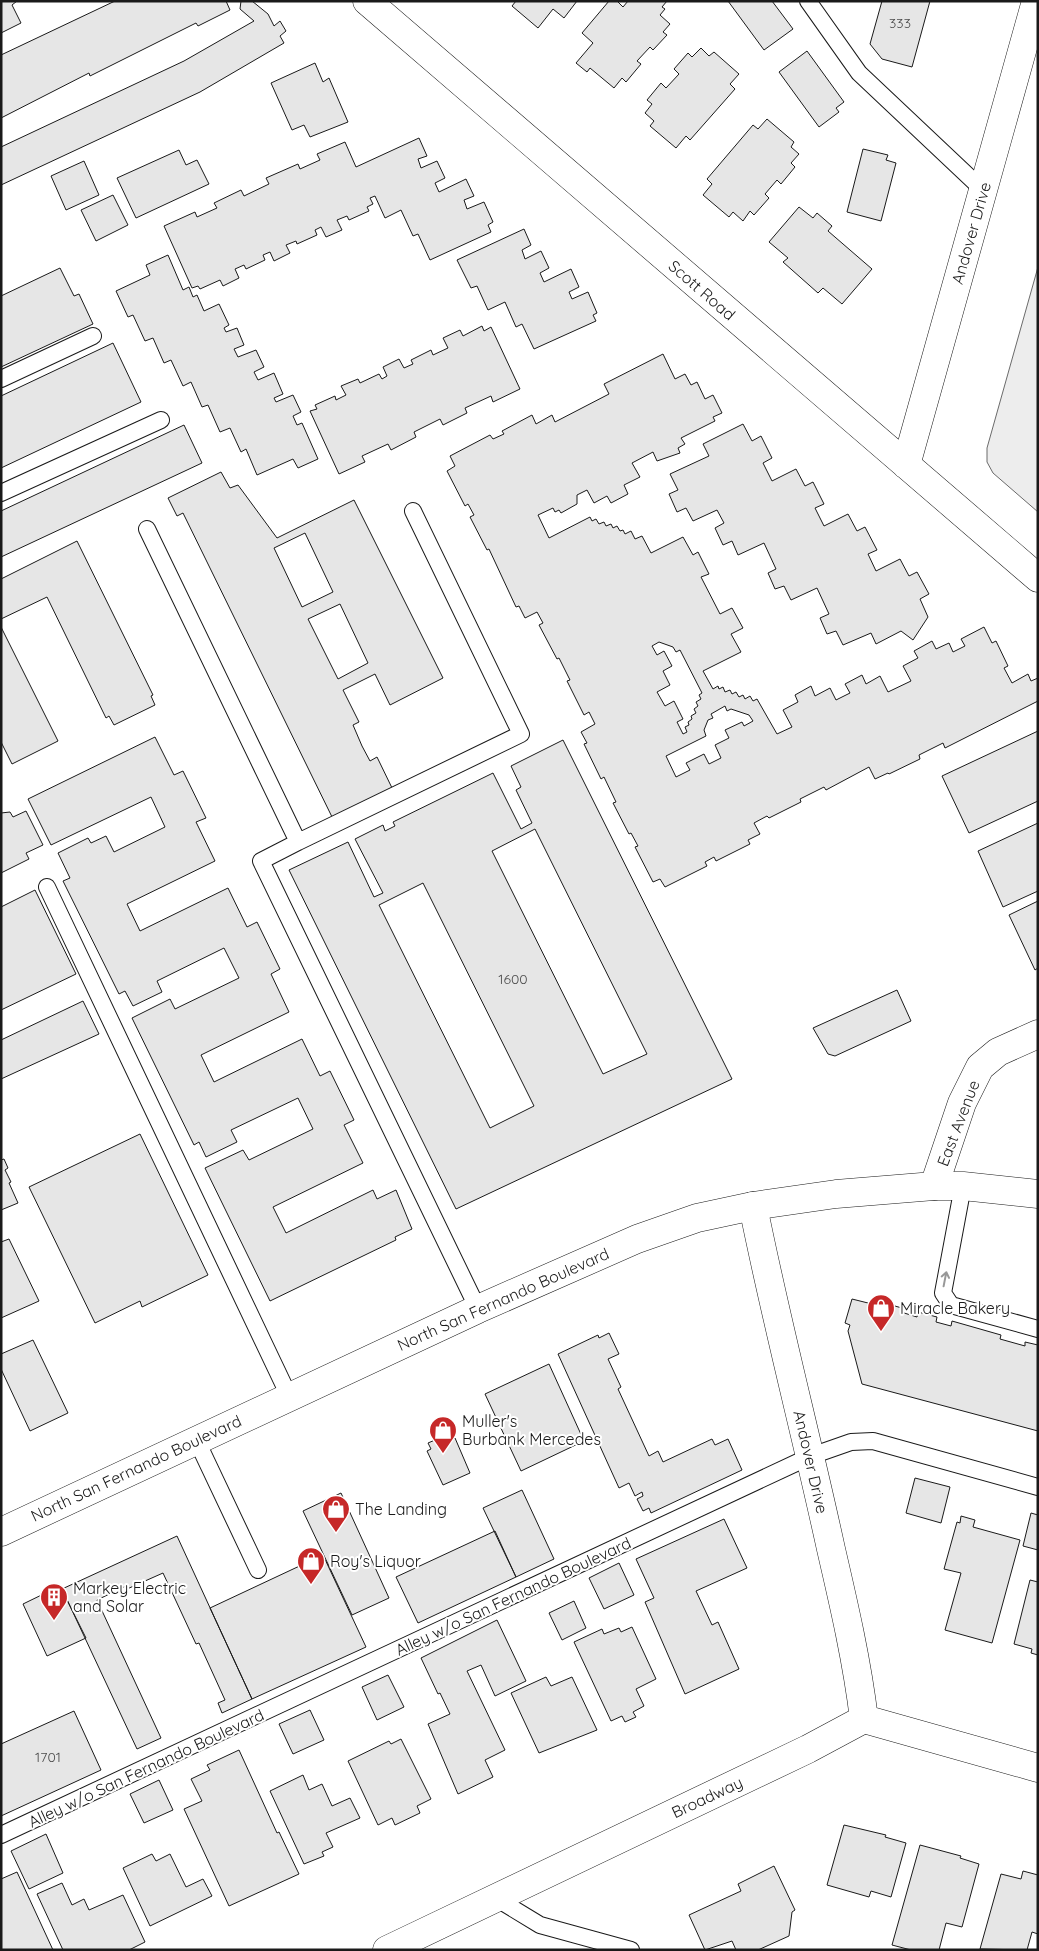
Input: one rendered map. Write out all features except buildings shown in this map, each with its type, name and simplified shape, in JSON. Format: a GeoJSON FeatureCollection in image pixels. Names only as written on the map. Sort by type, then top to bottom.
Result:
{"type":"FeatureCollection","features":[{"type":"Feature","properties":{"kind":"street","name":"Scott Road"},"geometry":{"type":"LineString","coordinates":[[367,1],[1038,578]]}},
{"type":"Feature","properties":{"kind":"street","name":"Andover Drive"},"geometry":{"type":"LineString","coordinates":[[906,465],[1036,1]]}},
{"type":"Feature","properties":{"kind":"street","name":"East Avenue"},"geometry":{"type":"LineString","coordinates":[[934,1186],[962,1103],[980,1067],[998,1052],[1038,1034]]}},
{"type":"Feature","properties":{"kind":"street","name":"North San Fernando Boulevard"},"geometry":{"type":"LineString","coordinates":[[1,1532],[196,1439],[478,1310],[637,1239],[696,1218],[754,1206],[836,1194],[934,1186],[963,1186],[1038,1194]]}},
{"type":"Feature","properties":{"kind":"street","name":"Andover Drive"},"geometry":{"type":"LineString","coordinates":[[754,1206],[771,1296],[810,1456],[858,1670],[864,1719]]}},
{"type":"Feature","properties":{"kind":"street"},"geometry":{"type":"LineString","coordinates":[[864,1719],[1038,1768]]}},
{"type":"Feature","properties":{"kind":"street","name":"Broadway"},"geometry":{"type":"LineString","coordinates":[[386,1950],[808,1749],[864,1719]]}},
{"type":"Feature","properties":{"kind":"lane"},"geometry":{"type":"LineString","coordinates":[[808,1],[859,73],[983,190]]}},
{"type":"Feature","properties":{"kind":"lane"},"geometry":{"type":"LineString","coordinates":[[1,379],[93,336]]}},
{"type":"Feature","properties":{"kind":"lane"},"geometry":{"type":"LineString","coordinates":[[1,493],[161,420]]}},
{"type":"Feature","properties":{"kind":"lane"},"geometry":{"type":"LineString","coordinates":[[413,511],[521,734],[261,861],[478,1310]]}},
{"type":"Feature","properties":{"kind":"lane"},"geometry":{"type":"LineString","coordinates":[[147,529],[298,842]]}},
{"type":"Feature","properties":{"kind":"lane"},"geometry":{"type":"LineString","coordinates":[[47,887],[289,1396]]}},
{"type":"Feature","properties":{"kind":"lane"},"geometry":{"type":"LineString","coordinates":[[963,1186],[943,1293],[951,1305],[1038,1329]]}},
{"type":"Feature","properties":{"kind":"lane"},"geometry":{"type":"LineString","coordinates":[[196,1439],[258,1570]]}},
{"type":"Feature","properties":{"kind":"lane","name":"Alley w/o San Fernando Boulevard"},"geometry":{"type":"LineString","coordinates":[[1,1835],[810,1456],[851,1442],[873,1441],[1038,1487]]}},
{"type":"Feature","properties":{"kind":"lane"},"geometry":{"type":"LineString","coordinates":[[494,1897],[540,1925],[631,1950]]}},
{"type":"Feature","properties":{"kind":"shaded area"},"geometry":{"type":"Polygon","coordinates":[[[1038,267],[1038,512],[993,473],[987,462],[987,448],[1038,267]]]}},
{"type":"Feature","properties":{"kind":"place","name":"Miracle Bakery"},"geometry":{"type":"Point","coordinates":[881,1332]}},
{"type":"Feature","properties":{"kind":"place","name":"Muller's Burbank Mercedes"},"geometry":{"type":"Point","coordinates":[443,1454]}},
{"type":"Feature","properties":{"kind":"place","name":"The Landing"},"geometry":{"type":"Point","coordinates":[336,1533]}},
{"type":"Feature","properties":{"kind":"place","name":"Roy's Liquor"},"geometry":{"type":"Point","coordinates":[311,1585]}},
{"type":"Feature","properties":{"kind":"place","name":"Markey Electric and Solar"},"geometry":{"type":"Point","coordinates":[54,1621]}}]}
